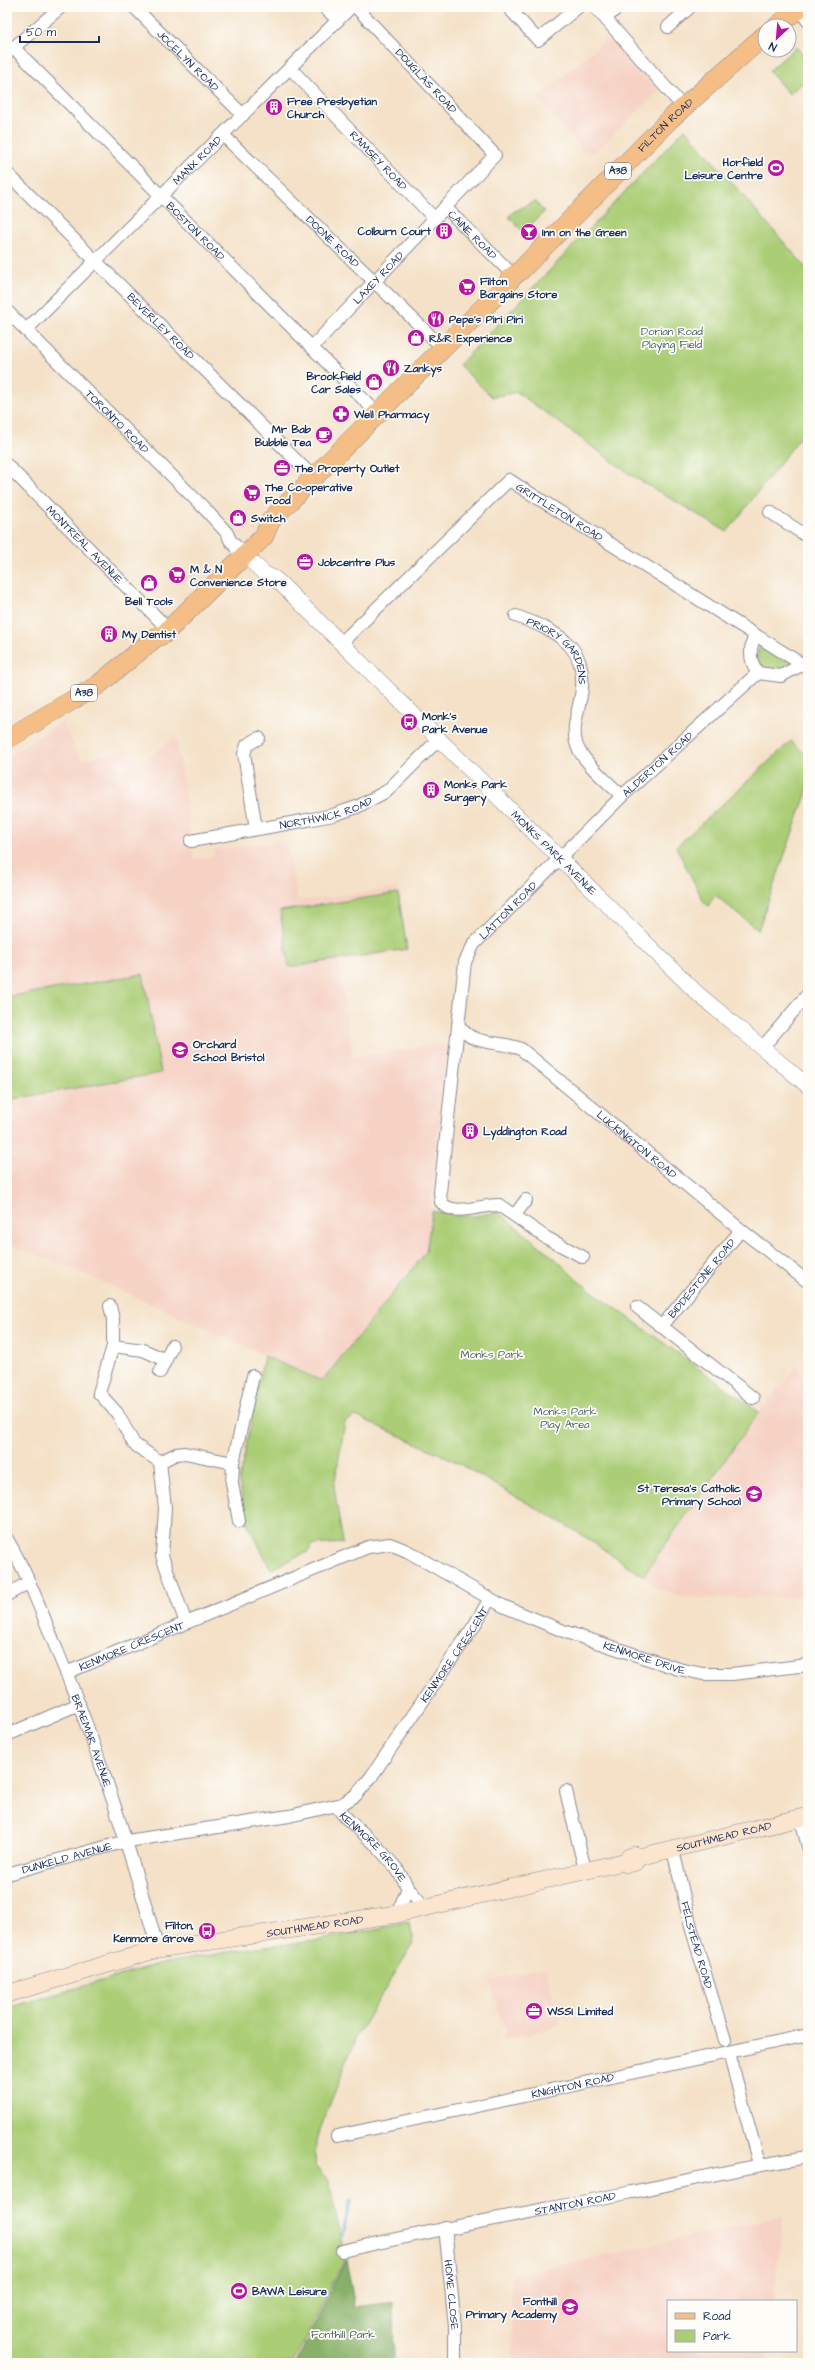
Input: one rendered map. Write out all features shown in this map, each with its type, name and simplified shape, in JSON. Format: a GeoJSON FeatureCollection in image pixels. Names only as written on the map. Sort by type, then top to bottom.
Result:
{"type":"FeatureCollection","features":[{"type":"Feature","properties":{"kind":"main road"},"geometry":{"type":"LineString","coordinates":[[791,18],[802,12]]}},
{"type":"Feature","properties":{"kind":"main road","name":"FILTON ROAD"},"geometry":{"type":"LineString","coordinates":[[7,739],[98,685],[159,630],[244,549],[260,526],[271,520],[314,478],[683,107],[757,42]]}},
{"type":"Feature","properties":{"kind":"main road","name":"SOUTHMEAD ROAD"},"geometry":{"type":"LineString","coordinates":[[7,1994],[158,1948],[397,1914],[673,1850],[804,1817]]}},
{"type":"Feature","properties":{"kind":"street"},"geometry":{"type":"LineString","coordinates":[[10,50],[62,7]]}},
{"type":"Feature","properties":{"kind":"street","name":"JOCELYN ROAD"},"geometry":{"type":"LineString","coordinates":[[134,7],[243,115]]}},
{"type":"Feature","properties":{"kind":"street"},"geometry":{"type":"LineString","coordinates":[[324,7],[338,20]]}},
{"type":"Feature","properties":{"kind":"street","name":"MANX ROAD"},"geometry":{"type":"LineString","coordinates":[[26,330],[351,7]]}},
{"type":"Feature","properties":{"kind":"street","name":"DOUGLAS ROAD"},"geometry":{"type":"LineString","coordinates":[[356,7],[495,155]]}},
{"type":"Feature","properties":{"kind":"street"},"geometry":{"type":"LineString","coordinates":[[508,7],[538,40],[578,7]]}},
{"type":"Feature","properties":{"kind":"street"},"geometry":{"type":"LineString","coordinates":[[595,7],[683,107]]}},
{"type":"Feature","properties":{"kind":"street"},"geometry":{"type":"LineString","coordinates":[[606,18],[618,7]]}},
{"type":"Feature","properties":{"kind":"street"},"geometry":{"type":"LineString","coordinates":[[668,27],[690,7]]}},
{"type":"Feature","properties":{"kind":"street","name":"BOSTON ROAD"},"geometry":{"type":"LineString","coordinates":[[10,50],[161,196],[378,414]]}},
{"type":"Feature","properties":{"kind":"street","name":"RAMSEY ROAD"},"geometry":{"type":"LineString","coordinates":[[290,68],[435,219]]}},
{"type":"Feature","properties":{"kind":"street","name":"DOONE ROAD"},"geometry":{"type":"LineString","coordinates":[[223,135],[443,348]]}},
{"type":"Feature","properties":{"kind":"street","name":"LAXEY ROAD"},"geometry":{"type":"LineString","coordinates":[[312,347],[495,155]]}},
{"type":"Feature","properties":{"kind":"street","name":"BEVERLEY ROAD"},"geometry":{"type":"LineString","coordinates":[[7,173],[314,478]]}},
{"type":"Feature","properties":{"kind":"street","name":"CAINE ROAD"},"geometry":{"type":"LineString","coordinates":[[445,207],[514,276]]}},
{"type":"Feature","properties":{"kind":"street","name":"TORONTO ROAD"},"geometry":{"type":"LineString","coordinates":[[7,311],[228,533],[230,540],[244,549]]}},
{"type":"Feature","properties":{"kind":"street","name":"MONTREAL AVENUE"},"geometry":{"type":"LineString","coordinates":[[7,465],[159,630]]}},
{"type":"Feature","properties":{"kind":"street","name":"GRITTLETON ROAD"},"geometry":{"type":"LineString","coordinates":[[341,643],[509,480],[806,666]]}},
{"type":"Feature","properties":{"kind":"street"},"geometry":{"type":"LineString","coordinates":[[770,512],[808,537]]}},
{"type":"Feature","properties":{"kind":"street","name":"MONKS PARK AVENUE"},"geometry":{"type":"LineString","coordinates":[[244,549],[265,574],[274,578],[698,994],[808,1086]]}},
{"type":"Feature","properties":{"kind":"street","name":"PRIORY GARDENS"},"geometry":{"type":"LineString","coordinates":[[516,616],[554,632],[567,643],[578,656],[583,669],[584,684],[574,723],[574,736],[578,748],[622,796]]}},
{"type":"Feature","properties":{"kind":"street"},"geometry":{"type":"LineString","coordinates":[[755,635],[750,652],[751,664],[758,673],[780,676],[806,666]]}},
{"type":"Feature","properties":{"kind":"street","name":"ALDERTON ROAD"},"geometry":{"type":"LineString","coordinates":[[560,858],[622,796],[758,673]]}},
{"type":"Feature","properties":{"kind":"street"},"geometry":{"type":"LineString","coordinates":[[256,829],[244,754],[247,745],[259,738]]}},
{"type":"Feature","properties":{"kind":"street","name":"NORTHWICK ROAD"},"geometry":{"type":"LineString","coordinates":[[191,841],[333,815],[374,799],[387,791],[438,740]]}},
{"type":"Feature","properties":{"kind":"street","name":"LATTON ROAD"},"geometry":{"type":"LineString","coordinates":[[459,1026],[463,968],[474,944],[560,858]]}},
{"type":"Feature","properties":{"kind":"street"},"geometry":{"type":"LineString","coordinates":[[762,1048],[808,994]]}},
{"type":"Feature","properties":{"kind":"street"},"geometry":{"type":"LineString","coordinates":[[459,1026],[445,1150],[441,1202],[449,1208],[468,1210],[498,1205],[515,1215],[568,1256],[583,1257]]}},
{"type":"Feature","properties":{"kind":"street","name":"LUCKINGTON ROAD"},"geometry":{"type":"LineString","coordinates":[[459,1026],[465,1036],[472,1039],[514,1046],[521,1049],[741,1230],[808,1282]]}},
{"type":"Feature","properties":{"kind":"street"},"geometry":{"type":"LineString","coordinates":[[515,1215],[526,1200]]}},
{"type":"Feature","properties":{"kind":"street","name":"BIDDESTONE ROAD"},"geometry":{"type":"LineString","coordinates":[[662,1326],[741,1230]]}},
{"type":"Feature","properties":{"kind":"street"},"geometry":{"type":"LineString","coordinates":[[110,1306],[113,1319],[113,1346],[99,1387],[100,1396],[118,1413],[134,1444],[160,1462],[165,1508],[162,1556],[186,1623]]}},
{"type":"Feature","properties":{"kind":"street","name":"BIDDESTONE ROAD"},"geometry":{"type":"LineString","coordinates":[[638,1307],[743,1386],[753,1398]]}},
{"type":"Feature","properties":{"kind":"street"},"geometry":{"type":"LineString","coordinates":[[113,1346],[143,1350],[166,1360]]}},
{"type":"Feature","properties":{"kind":"street"},"geometry":{"type":"LineString","coordinates":[[160,1372],[172,1346]]}},
{"type":"Feature","properties":{"kind":"street"},"geometry":{"type":"LineString","coordinates":[[239,1521],[232,1483],[233,1462],[253,1376]]}},
{"type":"Feature","properties":{"kind":"street"},"geometry":{"type":"LineString","coordinates":[[160,1462],[176,1454],[184,1453],[233,1462]]}},
{"type":"Feature","properties":{"kind":"street","name":"BRAEMAR AVENUE"},"geometry":{"type":"LineString","coordinates":[[7,1539],[29,1582],[80,1704],[127,1841],[158,1948]]}},
{"type":"Feature","properties":{"kind":"street","name":"KENMORE CRESCENT"},"geometry":{"type":"LineString","coordinates":[[66,1673],[368,1547],[390,1544],[407,1551],[489,1600],[474,1626],[372,1777],[356,1794],[337,1806],[289,1816],[127,1841]]}},
{"type":"Feature","properties":{"kind":"street"},"geometry":{"type":"LineString","coordinates":[[7,1595],[29,1582]]}},
{"type":"Feature","properties":{"kind":"street","name":"KENMORE DRIVE"},"geometry":{"type":"LineString","coordinates":[[489,1600],[560,1630],[679,1669],[703,1674],[732,1674],[808,1665]]}},
{"type":"Feature","properties":{"kind":"street"},"geometry":{"type":"LineString","coordinates":[[7,1735],[80,1704]]}},
{"type":"Feature","properties":{"kind":"street"},"geometry":{"type":"LineString","coordinates":[[566,1791],[585,1870]]}},
{"type":"Feature","properties":{"kind":"street","name":"KENMORE GROVE"},"geometry":{"type":"LineString","coordinates":[[337,1806],[345,1817],[375,1844],[397,1869],[408,1888],[425,1908]]}},
{"type":"Feature","properties":{"kind":"street"},"geometry":{"type":"LineString","coordinates":[[804,1817],[808,1847]]}},
{"type":"Feature","properties":{"kind":"street","name":"DUNKELD AVENUE"},"geometry":{"type":"LineString","coordinates":[[7,1874],[127,1841]]}},
{"type":"Feature","properties":{"kind":"street","name":"FELSTEAD ROAD"},"geometry":{"type":"LineString","coordinates":[[673,1850],[690,1922],[725,2040]]}},
{"type":"Feature","properties":{"kind":"street","name":"KENMORE GROVE"},"geometry":{"type":"LineString","coordinates":[[397,1914],[408,1888]]}},
{"type":"Feature","properties":{"kind":"street","name":"KNIGHTON ROAD"},"geometry":{"type":"LineString","coordinates":[[337,2136],[808,2036]]}},
{"type":"Feature","properties":{"kind":"street"},"geometry":{"type":"LineString","coordinates":[[729,2053],[759,2164]]}},
{"type":"Feature","properties":{"kind":"street","name":"STANTON ROAD"},"geometry":{"type":"LineString","coordinates":[[342,2251],[445,2228],[626,2193],[759,2164],[808,2157]]}},
{"type":"Feature","properties":{"kind":"street","name":"HOME CLOSE"},"geometry":{"type":"LineString","coordinates":[[445,2228],[455,2326],[455,2363]]}},
{"type":"Feature","properties":{"kind":"shaded area"},"geometry":{"type":"Polygon","coordinates":[[[612,35],[660,90],[595,152],[584,151],[537,98],[612,35]]]}},
{"type":"Feature","properties":{"kind":"shaded area","name":"Orchard School Bristol"},"geometry":{"type":"Polygon","coordinates":[[[63,722],[80,760],[131,750],[139,765],[176,736],[194,859],[214,856],[213,850],[286,841],[298,901],[398,888],[408,951],[338,961],[353,1057],[447,1043],[426,1252],[322,1381],[69,1267],[7,1244],[7,757],[63,722]]]}},
{"type":"Feature","properties":{"kind":"shaded area","name":"St Teresa's Catholic Primary School"},"geometry":{"type":"Polygon","coordinates":[[[798,1365],[808,1382],[808,1597],[699,1598],[679,1596],[656,1588],[643,1576],[759,1412],[798,1365]]]}},
{"type":"Feature","properties":{"kind":"shaded area"},"geometry":{"type":"Polygon","coordinates":[[[545,1968],[561,2025],[507,2039],[490,1981],[545,1968]]]}},
{"type":"Feature","properties":{"kind":"shaded area"},"geometry":{"type":"Polygon","coordinates":[[[783,2216],[774,2300],[667,2300],[667,2352],[769,2352],[768,2363],[512,2363],[511,2276],[783,2216]]]}},
{"type":"Feature","properties":{"kind":"green space"},"geometry":{"type":"Polygon","coordinates":[[[797,48],[808,60],[808,78],[789,94],[769,71],[784,58],[797,58],[797,48]]]}},
{"type":"Feature","properties":{"kind":"green space","name":"Dorian Road Playing Field"},"geometry":{"type":"Polygon","coordinates":[[[685,129],[808,270],[808,427],[727,532],[634,477],[517,392],[492,397],[459,365],[685,129]]]}},
{"type":"Feature","properties":{"kind":"green space"},"geometry":{"type":"Polygon","coordinates":[[[535,201],[544,212],[523,232],[509,217],[513,212],[535,201]]]}},
{"type":"Feature","properties":{"kind":"green space"},"geometry":{"type":"Polygon","coordinates":[[[762,643],[792,664],[782,671],[762,669],[758,662],[757,653],[762,643]]]}},
{"type":"Feature","properties":{"kind":"green space"},"geometry":{"type":"Polygon","coordinates":[[[791,741],[808,757],[808,789],[758,930],[715,895],[708,906],[704,902],[676,847],[791,741]]]}},
{"type":"Feature","properties":{"kind":"green space"},"geometry":{"type":"Polygon","coordinates":[[[398,893],[407,949],[289,967],[280,911],[398,893]]]}},
{"type":"Feature","properties":{"kind":"green space"},"geometry":{"type":"Polygon","coordinates":[[[143,974],[161,1073],[7,1100],[7,997],[143,974]]]}},
{"type":"Feature","properties":{"kind":"green space","name":"Monks Park"},"geometry":{"type":"Polygon","coordinates":[[[432,1211],[459,1216],[475,1216],[498,1212],[557,1260],[578,1281],[759,1412],[643,1576],[581,1534],[451,1459],[356,1416],[345,1422],[334,1487],[343,1543],[312,1545],[309,1551],[271,1569],[246,1521],[239,1482],[264,1356],[322,1381],[426,1252],[432,1211]]]}},
{"type":"Feature","properties":{"kind":"green space","name":"BAWA Leisure"},"geometry":{"type":"Polygon","coordinates":[[[410,1922],[413,1944],[356,2037],[316,2140],[315,2165],[329,2181],[345,2259],[293,2363],[7,2363],[7,2008],[161,1964],[233,1951],[315,1941],[410,1922]]]}},
{"type":"Feature","properties":{"kind":"green space","name":"Fonthill Park"},"geometry":{"type":"Polygon","coordinates":[[[346,2260],[355,2307],[393,2302],[394,2363],[296,2363],[346,2260]]]}},
{"type":"Feature","properties":{"kind":"waterway"},"geometry":{"type":"LineString","coordinates":[[342,2235],[351,2201]]}},
{"type":"Feature","properties":{"kind":"place","name":"Free Presbyetian Church"},"geometry":{"type":"Point","coordinates":[274,107]}},
{"type":"Feature","properties":{"kind":"place","name":"Horfield Leisure Centre"},"geometry":{"type":"Point","coordinates":[776,168]}},
{"type":"Feature","properties":{"kind":"place","name":"Colburn Court"},"geometry":{"type":"Point","coordinates":[444,231]}},
{"type":"Feature","properties":{"kind":"place","name":"Inn on the Green"},"geometry":{"type":"Point","coordinates":[529,232]}},
{"type":"Feature","properties":{"kind":"place","name":"Filton Bargains Store"},"geometry":{"type":"Point","coordinates":[467,287]}},
{"type":"Feature","properties":{"kind":"place","name":"Pepe's Piri Piri"},"geometry":{"type":"Point","coordinates":[436,319]}},
{"type":"Feature","properties":{"kind":"place","name":"R&R Experience"},"geometry":{"type":"Point","coordinates":[416,338]}},
{"type":"Feature","properties":{"kind":"place","name":"Zankys"},"geometry":{"type":"Point","coordinates":[391,368]}},
{"type":"Feature","properties":{"kind":"place","name":"Brookfield Car Sales"},"geometry":{"type":"Point","coordinates":[374,382]}},
{"type":"Feature","properties":{"kind":"place","name":"Well Pharmacy"},"geometry":{"type":"Point","coordinates":[341,414]}},
{"type":"Feature","properties":{"kind":"place","name":"Mr Bab Bubble Tea"},"geometry":{"type":"Point","coordinates":[324,435]}},
{"type":"Feature","properties":{"kind":"place","name":"The Property Outlet"},"geometry":{"type":"Point","coordinates":[282,468]}},
{"type":"Feature","properties":{"kind":"place","name":"The Co-operative Food"},"geometry":{"type":"Point","coordinates":[252,493]}},
{"type":"Feature","properties":{"kind":"place","name":"Switch"},"geometry":{"type":"Point","coordinates":[238,518]}},
{"type":"Feature","properties":{"kind":"place","name":"Jobcentre Plus"},"geometry":{"type":"Point","coordinates":[305,562]}},
{"type":"Feature","properties":{"kind":"place","name":"M & N Convenience Store"},"geometry":{"type":"Point","coordinates":[177,575]}},
{"type":"Feature","properties":{"kind":"place","name":"Bell Tools"},"geometry":{"type":"Point","coordinates":[149,583]}},
{"type":"Feature","properties":{"kind":"place","name":"My Dentist"},"geometry":{"type":"Point","coordinates":[109,634]}},
{"type":"Feature","properties":{"kind":"place","name":"Monk's Park Avenue"},"geometry":{"type":"Point","coordinates":[409,722]}},
{"type":"Feature","properties":{"kind":"place","name":"Monks Park Surgery"},"geometry":{"type":"Point","coordinates":[431,790]}},
{"type":"Feature","properties":{"kind":"place","name":"Orchard School Bristol"},"geometry":{"type":"Point","coordinates":[180,1050]}},
{"type":"Feature","properties":{"kind":"place","name":"Lyddington Road"},"geometry":{"type":"Point","coordinates":[470,1131]}},
{"type":"Feature","properties":{"kind":"place","name":"St Teresa's Catholic Primary School"},"geometry":{"type":"Point","coordinates":[754,1494]}},
{"type":"Feature","properties":{"kind":"place","name":"Filton, Kenmore Grove"},"geometry":{"type":"Point","coordinates":[207,1931]}},
{"type":"Feature","properties":{"kind":"place","name":"WSSI Limited"},"geometry":{"type":"Point","coordinates":[534,2011]}},
{"type":"Feature","properties":{"kind":"place","name":"BAWA Leisure"},"geometry":{"type":"Point","coordinates":[239,2291]}},
{"type":"Feature","properties":{"kind":"place","name":"Fonthill Primary Academy"},"geometry":{"type":"Point","coordinates":[570,2307]}},
{"type":"Feature","properties":{"kind":"park label","name":"Monks Park Play Area"},"geometry":{"type":"Point","coordinates":[565,1417]}}]}
